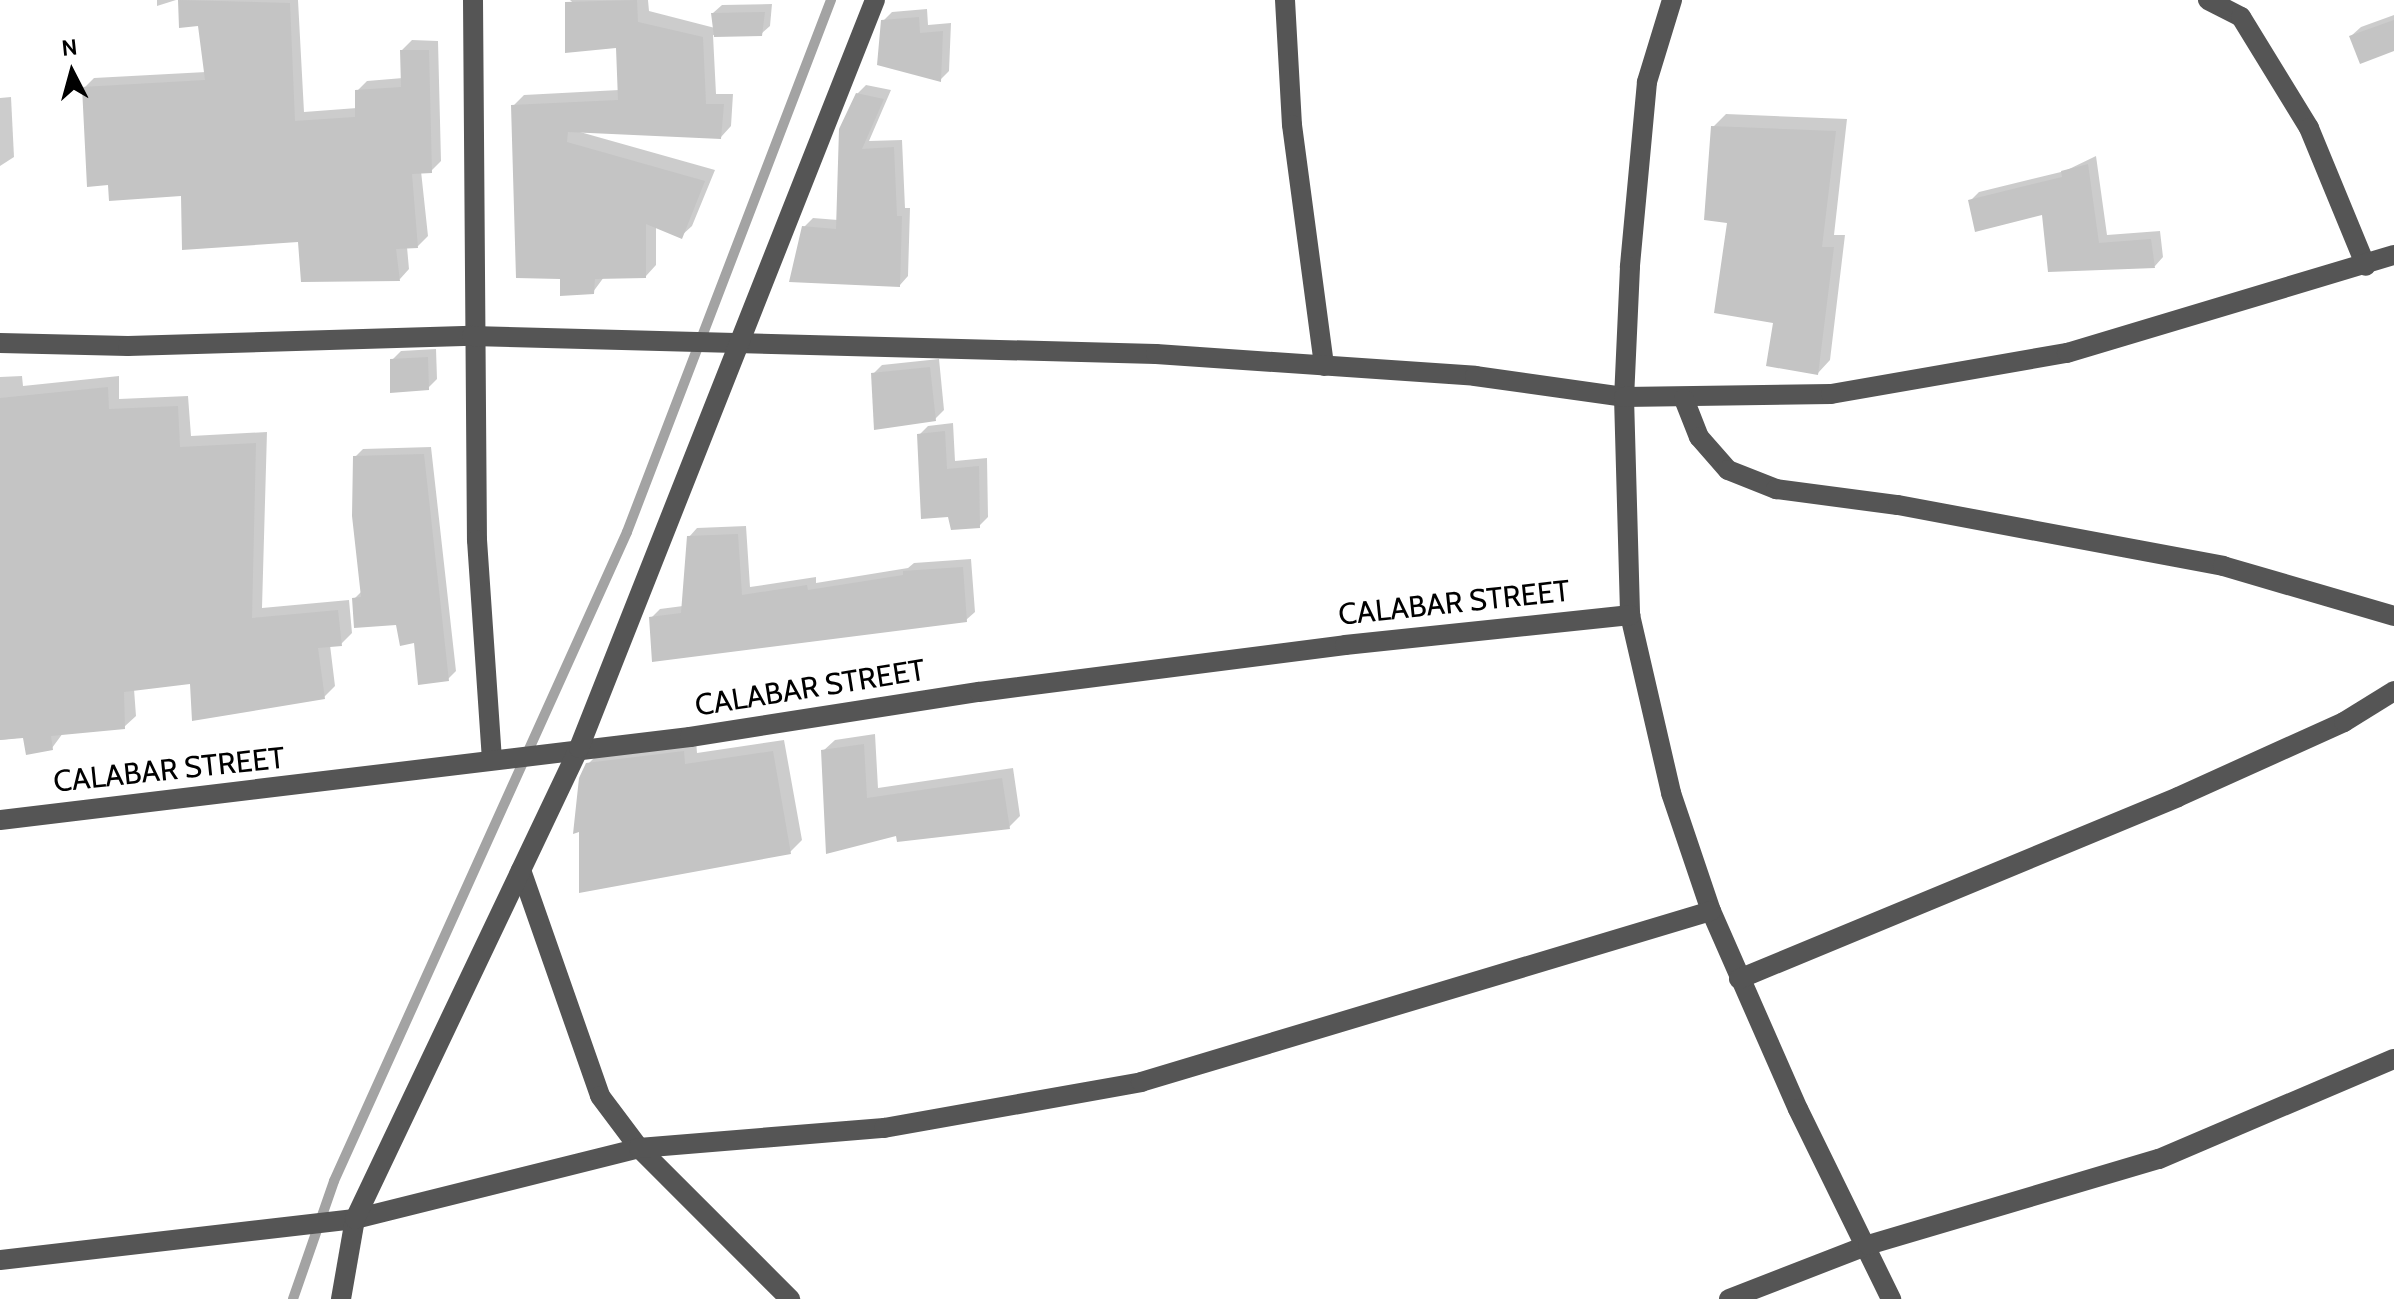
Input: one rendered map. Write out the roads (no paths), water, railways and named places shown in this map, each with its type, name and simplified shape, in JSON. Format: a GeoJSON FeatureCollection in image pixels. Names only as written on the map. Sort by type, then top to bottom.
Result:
{"type":"FeatureCollection","features":[{"type":"Feature","properties":{"kind":"street"},"geometry":{"type":"LineString","coordinates":[[473,0],[472,336],[477,540],[492,758]]}},
{"type":"Feature","properties":{"kind":"street"},"geometry":{"type":"LineString","coordinates":[[341,1299],[349,1220],[521,870],[731,342],[875,0]]}},
{"type":"Feature","properties":{"kind":"street"},"geometry":{"type":"LineString","coordinates":[[1285,0],[1292,125],[1324,366]]}},
{"type":"Feature","properties":{"kind":"street"},"geometry":{"type":"LineString","coordinates":[[1672,0],[1647,82],[1624,397],[1630,615],[1671,793],[1711,911],[1739,979],[1891,1299]]}},
{"type":"Feature","properties":{"kind":"street"},"geometry":{"type":"LineString","coordinates":[[2208,0],[2241,17],[2309,128],[2366,266]]}},
{"type":"Feature","properties":{"kind":"street"},"geometry":{"type":"LineString","coordinates":[[0,343],[128,346],[472,336],[731,342],[1156,354],[1475,376],[1624,397],[1684,399],[1831,394],[2067,353],[2366,266],[2394,255]]}},
{"type":"Feature","properties":{"kind":"street"},"geometry":{"type":"LineString","coordinates":[[1684,399],[1699,437],[1728,470],[1776,489],[1898,505],[2223,566],[2394,616]]}},
{"type":"Feature","properties":{"kind":"street","name":"CALABAR STREET"},"geometry":{"type":"LineString","coordinates":[[0,820],[492,758],[690,737],[979,692],[1345,645],[1630,615]]}},
{"type":"Feature","properties":{"kind":"street"},"geometry":{"type":"LineString","coordinates":[[1739,979],[2178,797],[2344,722],[2394,691]]}},
{"type":"Feature","properties":{"kind":"street"},"geometry":{"type":"LineString","coordinates":[[521,870],[600,1096],[639,1148],[790,1299]]}},
{"type":"Feature","properties":{"kind":"street"},"geometry":{"type":"LineString","coordinates":[[0,1260],[349,1220],[639,1148],[884,1128],[1141,1082],[1711,911]]}},
{"type":"Feature","properties":{"kind":"street"},"geometry":{"type":"LineString","coordinates":[[1729,1299],[1868,1245],[2159,1159],[2394,1059]]}},
{"type":"Feature","properties":{"kind":"waterway"},"geometry":{"type":"LineString","coordinates":[[293,1299],[334,1181],[627,532],[831,0]]}}]}
